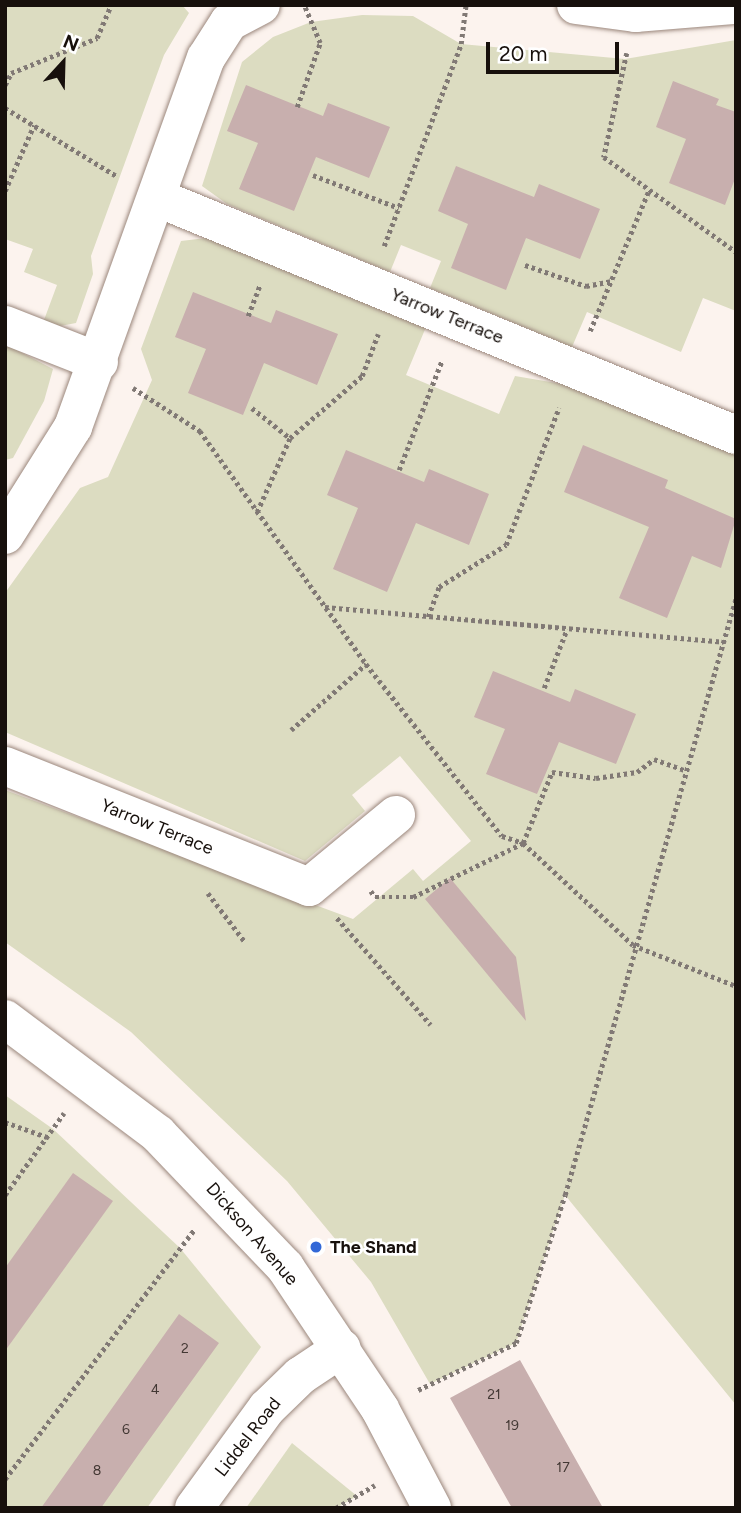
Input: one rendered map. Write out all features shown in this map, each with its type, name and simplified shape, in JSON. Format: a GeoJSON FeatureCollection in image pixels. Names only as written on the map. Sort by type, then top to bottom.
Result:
{"type":"FeatureCollection","features":[{"type":"Feature","properties":{"kind":"street"},"geometry":{"type":"LineString","coordinates":[[576,5],[635,9],[733,5]]}},
{"type":"Feature","properties":{"kind":"street"},"geometry":{"type":"LineString","coordinates":[[5,535],[73,427],[99,362],[206,58],[234,11]]}},
{"type":"Feature","properties":{"kind":"street","name":"Yarrow Terrace"},"geometry":{"type":"LineString","coordinates":[[158,198],[736,435]]}},
{"type":"Feature","properties":{"kind":"street"},"geometry":{"type":"LineString","coordinates":[[5,325],[99,362]]}},
{"type":"Feature","properties":{"kind":"street","name":"Yarrow Terrace"},"geometry":{"type":"LineString","coordinates":[[5,766],[309,887]]}},
{"type":"Feature","properties":{"kind":"street"},"geometry":{"type":"LineString","coordinates":[[309,887],[396,815]]}},
{"type":"Feature","properties":{"kind":"street","name":"Dickson Avenue"},"geometry":{"type":"LineString","coordinates":[[5,1019],[158,1134],[285,1267],[342,1348],[380,1409],[432,1508]]}},
{"type":"Feature","properties":{"kind":"street","name":"Liddel Road"},"geometry":{"type":"LineString","coordinates":[[194,1508],[267,1408],[300,1376],[342,1348]]}},
{"type":"Feature","properties":{"kind":"path"},"geometry":{"type":"LineString","coordinates":[[5,85],[11,73],[97,38],[111,5]]}},
{"type":"Feature","properties":{"kind":"path"},"geometry":{"type":"LineString","coordinates":[[297,107],[320,43],[304,5]]}},
{"type":"Feature","properties":{"kind":"path"},"geometry":{"type":"LineString","coordinates":[[386,241],[461,44],[466,5]]}},
{"type":"Feature","properties":{"kind":"path"},"geometry":{"type":"LineString","coordinates":[[635,9],[604,157],[736,253]]}},
{"type":"Feature","properties":{"kind":"path"},"geometry":{"type":"LineString","coordinates":[[5,108],[119,178]]}},
{"type":"Feature","properties":{"kind":"path"},"geometry":{"type":"LineString","coordinates":[[5,191],[34,125]]}},
{"type":"Feature","properties":{"kind":"path"},"geometry":{"type":"LineString","coordinates":[[313,175],[399,208]]}},
{"type":"Feature","properties":{"kind":"path"},"geometry":{"type":"LineString","coordinates":[[428,617],[439,586],[506,545],[574,368],[649,190]]}},
{"type":"Feature","properties":{"kind":"path"},"geometry":{"type":"LineString","coordinates":[[525,265],[586,286],[611,281]]}},
{"type":"Feature","properties":{"kind":"path"},"geometry":{"type":"LineString","coordinates":[[257,512],[290,438],[362,376],[393,294]]}},
{"type":"Feature","properties":{"kind":"path"},"geometry":{"type":"LineString","coordinates":[[399,470],[457,321]]}},
{"type":"Feature","properties":{"kind":"path"},"geometry":{"type":"LineString","coordinates":[[145,397],[200,431],[366,664],[502,836],[523,843],[633,945],[736,986]]}},
{"type":"Feature","properties":{"kind":"path"},"geometry":{"type":"LineString","coordinates":[[252,408],[290,438]]}},
{"type":"Feature","properties":{"kind":"path"},"geometry":{"type":"LineString","coordinates":[[380,1409],[516,1343],[565,1195],[633,945],[736,598]]}},
{"type":"Feature","properties":{"kind":"path"},"geometry":{"type":"LineString","coordinates":[[324,607],[723,642]]}},
{"type":"Feature","properties":{"kind":"path"},"geometry":{"type":"LineString","coordinates":[[544,688],[567,629]]}},
{"type":"Feature","properties":{"kind":"path"},"geometry":{"type":"LineString","coordinates":[[291,730],[366,664]]}},
{"type":"Feature","properties":{"kind":"path"},"geometry":{"type":"LineString","coordinates":[[343,859],[375,897],[413,897],[523,843],[552,772],[596,778],[637,772],[654,759],[685,770]]}},
{"type":"Feature","properties":{"kind":"path"},"geometry":{"type":"LineString","coordinates":[[309,887],[431,1025]]}},
{"type":"Feature","properties":{"kind":"path"},"geometry":{"type":"LineString","coordinates":[[5,1122],[47,1137]]}},
{"type":"Feature","properties":{"kind":"path"},"geometry":{"type":"LineString","coordinates":[[5,1195],[53,1129]]}},
{"type":"Feature","properties":{"kind":"path"},"geometry":{"type":"LineString","coordinates":[[5,1479],[180,1248]]}},
{"type":"Feature","properties":{"kind":"green space"},"geometry":{"type":"Polygon","coordinates":[[[5,5],[182,5],[189,13],[164,55],[91,256],[93,274],[76,323],[60,326],[44,320],[57,285],[24,272],[33,249],[5,239],[5,5]]]}},
{"type":"Feature","properties":{"kind":"green space"},"geometry":{"type":"Polygon","coordinates":[[[362,15],[413,16],[461,44],[625,59],[736,40],[736,311],[703,298],[681,352],[587,312],[572,347],[430,288],[441,261],[401,245],[390,272],[227,204],[202,186],[242,62],[273,37],[311,22],[362,15]]]}},
{"type":"Feature","properties":{"kind":"green space"},"geometry":{"type":"Polygon","coordinates":[[[206,238],[426,327],[406,375],[499,414],[515,376],[568,385],[736,454],[736,1405],[565,1195],[516,1343],[430,1384],[371,1282],[287,1181],[131,1032],[5,942],[5,790],[353,919],[413,869],[423,881],[471,841],[400,756],[352,795],[365,811],[305,861],[5,732],[5,593],[80,488],[108,477],[152,380],[141,349],[181,241],[206,238]]]}},
{"type":"Feature","properties":{"kind":"green space"},"geometry":{"type":"Polygon","coordinates":[[[5,344],[53,369],[44,401],[13,458],[5,460],[5,344]]]}},
{"type":"Feature","properties":{"kind":"green space"},"geometry":{"type":"Polygon","coordinates":[[[5,1095],[53,1129],[180,1248],[261,1347],[147,1508],[5,1508],[5,1095]]]}},
{"type":"Feature","properties":{"kind":"green space"},"geometry":{"type":"Polygon","coordinates":[[[292,1443],[357,1496],[336,1508],[246,1508],[292,1443]]]}},
{"type":"Feature","properties":{"kind":"building"},"geometry":{"type":"Polygon","coordinates":[[[673,81],[719,99],[716,105],[736,112],[736,176],[725,205],[669,183],[686,139],[656,127],[673,81]]]}},
{"type":"Feature","properties":{"kind":"building"},"geometry":{"type":"Polygon","coordinates":[[[246,85],[323,116],[328,103],[390,127],[369,178],[316,157],[294,211],[239,189],[258,143],[227,131],[246,85]]]}},
{"type":"Feature","properties":{"kind":"building"},"geometry":{"type":"Polygon","coordinates":[[[456,166],[534,197],[539,184],[600,209],[580,259],[526,238],[506,290],[451,268],[468,224],[438,211],[456,166]]]}},
{"type":"Feature","properties":{"kind":"building"},"geometry":{"type":"Polygon","coordinates":[[[193,292],[271,323],[276,310],[338,334],[317,385],[264,363],[243,415],[188,393],[206,349],[175,337],[193,292]]]}},
{"type":"Feature","properties":{"kind":"building"},"geometry":{"type":"Polygon","coordinates":[[[583,445],[668,480],[665,488],[736,519],[721,568],[692,556],[667,618],[619,598],[649,527],[564,492],[583,445]]]}},
{"type":"Feature","properties":{"kind":"building"},"geometry":{"type":"Polygon","coordinates":[[[346,450],[424,482],[429,469],[489,494],[469,545],[416,523],[387,592],[333,569],[358,508],[327,495],[346,450]]]}},
{"type":"Feature","properties":{"kind":"building"},"geometry":{"type":"Polygon","coordinates":[[[493,671],[570,702],[575,689],[636,714],[616,764],[559,742],[537,794],[486,774],[505,729],[474,717],[493,671]]]}},
{"type":"Feature","properties":{"kind":"building"},"geometry":{"type":"Polygon","coordinates":[[[450,878],[516,957],[526,1021],[425,899],[450,878]]]}},
{"type":"Feature","properties":{"kind":"building"},"geometry":{"type":"Polygon","coordinates":[[[73,1173],[113,1201],[5,1351],[5,1268],[73,1173]]]}},
{"type":"Feature","properties":{"kind":"building"},"geometry":{"type":"Polygon","coordinates":[[[179,1314],[219,1343],[101,1508],[41,1508],[179,1314]]]}},
{"type":"Feature","properties":{"kind":"building"},"geometry":{"type":"Polygon","coordinates":[[[520,1360],[603,1508],[512,1508],[450,1398],[520,1360]]]}},
{"type":"Feature","properties":{"kind":"place","name":"The Shand"},"geometry":{"type":"Point","coordinates":[316,1247]}}]}
